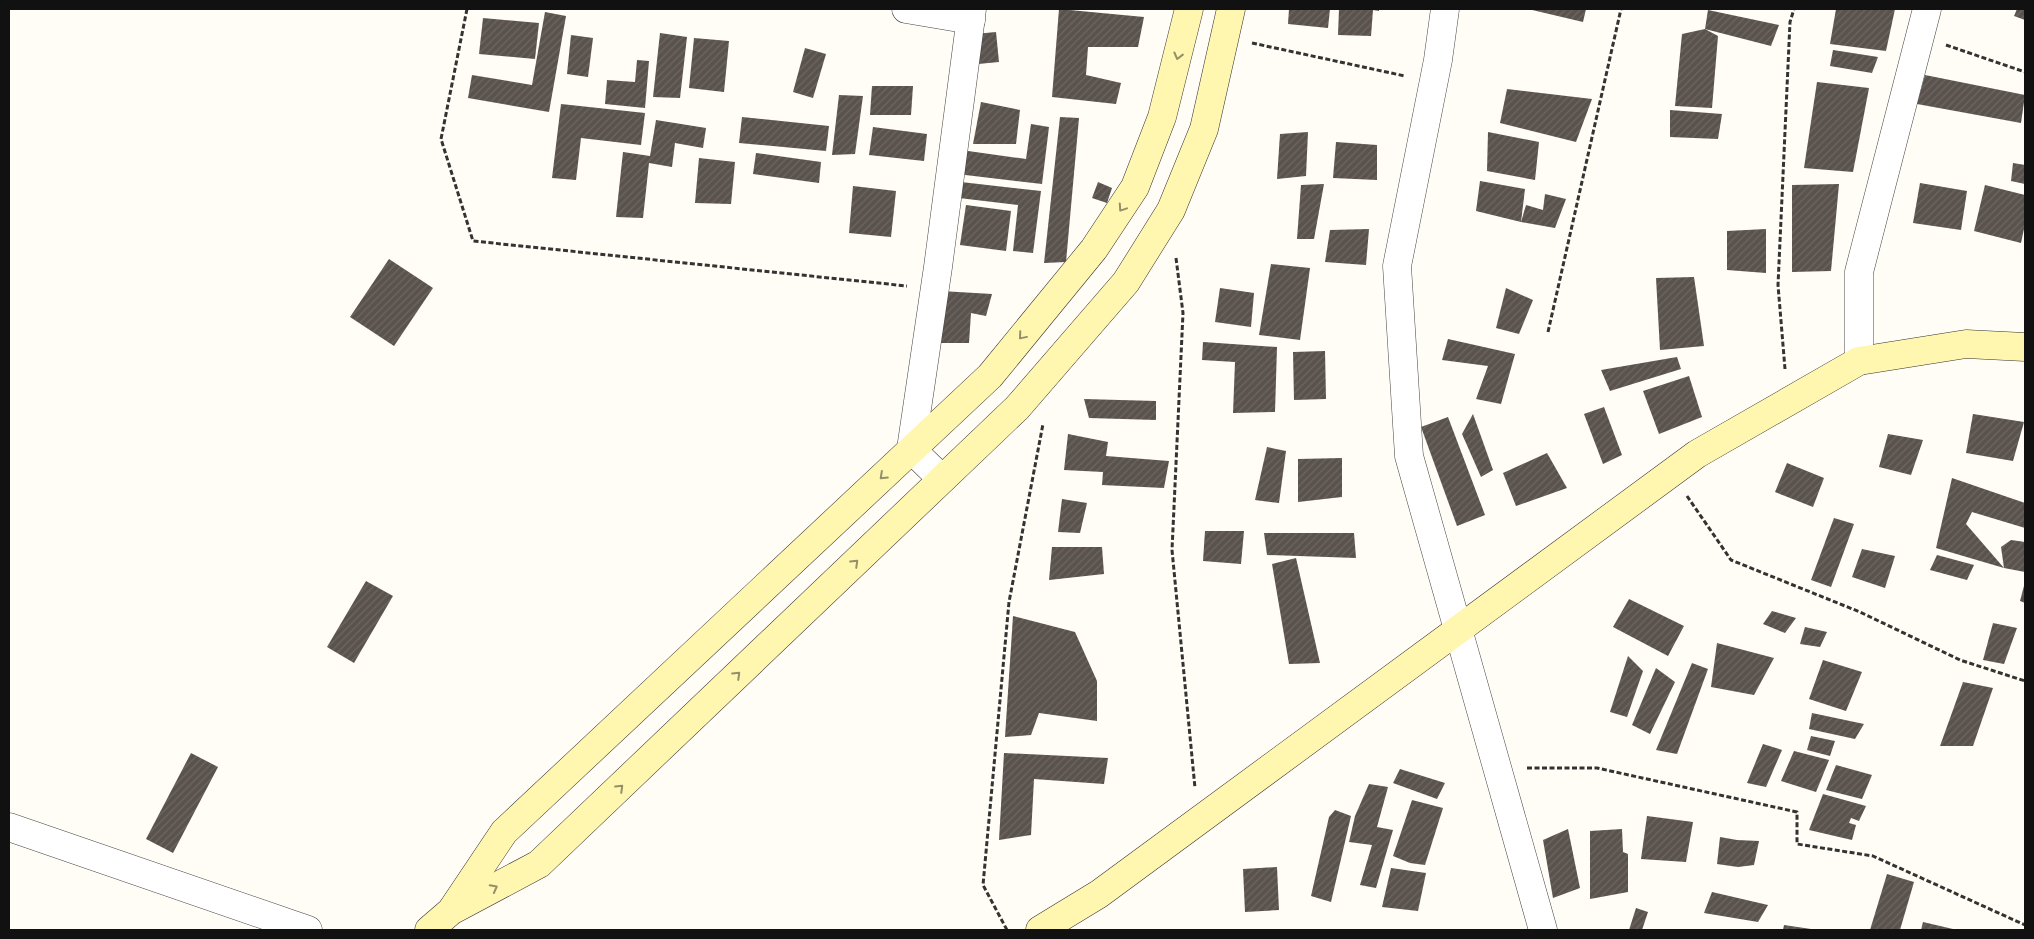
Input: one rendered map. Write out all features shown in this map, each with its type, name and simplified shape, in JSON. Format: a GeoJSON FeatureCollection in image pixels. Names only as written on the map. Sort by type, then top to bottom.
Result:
{"type":"FeatureCollection","features":[{"type":"Feature","properties":{"kind":"main road"},"geometry":{"type":"LineString","coordinates":[[430,930],[451,911],[504,832],[990,376],[1094,250],[1135,188],[1162,117],[1189,9]]}},
{"type":"Feature","properties":{"kind":"main road"},"geometry":{"type":"LineString","coordinates":[[451,911],[540,864],[1017,408],[1126,282],[1171,210],[1204,129],[1231,9]]}},
{"type":"Feature","properties":{"kind":"main road"},"geometry":{"type":"LineString","coordinates":[[1040,930],[1098,894],[1697,454],[1859,361],[1966,344],[2025,347]]}},
{"type":"Feature","properties":{"kind":"street"},"geometry":{"type":"LineString","coordinates":[[906,9],[972,14],[912,449],[942,479]]}},
{"type":"Feature","properties":{"kind":"street"},"geometry":{"type":"LineString","coordinates":[[1445,9],[1434,82],[1397,266],[1409,456],[1543,930]]}},
{"type":"Feature","properties":{"kind":"street"},"geometry":{"type":"LineString","coordinates":[[1859,361],[1859,272],[1928,9]]}},
{"type":"Feature","properties":{"kind":"street"},"geometry":{"type":"LineString","coordinates":[[9,827],[308,930]]}},
{"type":"Feature","properties":{"kind":"path"},"geometry":{"type":"LineString","coordinates":[[468,9],[442,139],[473,241],[935,289]]}},
{"type":"Feature","properties":{"kind":"path"},"geometry":{"type":"LineString","coordinates":[[1548,332],[1620,9]]}},
{"type":"Feature","properties":{"kind":"path"},"geometry":{"type":"LineString","coordinates":[[1788,402],[1778,285],[1790,22],[1794,9]]}},
{"type":"Feature","properties":{"kind":"path"},"geometry":{"type":"LineString","coordinates":[[1920,36],[2025,72]]}},
{"type":"Feature","properties":{"kind":"path"},"geometry":{"type":"LineString","coordinates":[[1225,37],[1434,82]]}},
{"type":"Feature","properties":{"kind":"path"},"geometry":{"type":"LineString","coordinates":[[1176,257],[1183,313],[1172,550],[1198,821]]}},
{"type":"Feature","properties":{"kind":"path"},"geometry":{"type":"LineString","coordinates":[[1007,930],[983,885],[1009,602],[1044,422]]}},
{"type":"Feature","properties":{"kind":"path"},"geometry":{"type":"LineString","coordinates":[[1670,473],[1731,560],[1860,612],[1960,660],[2025,681]]}},
{"type":"Feature","properties":{"kind":"path"},"geometry":{"type":"LineString","coordinates":[[1498,767],[1597,768],[1798,812],[1797,844],[1874,856],[2025,925]]}},
{"type":"Feature","properties":{"kind":"building"},"geometry":{"type":"Polygon","coordinates":[[[1059,9],[1144,17],[1138,47],[1088,47],[1086,75],[1121,83],[1116,104],[1052,97],[1059,9]]]}},
{"type":"Feature","properties":{"kind":"building"},"geometry":{"type":"Polygon","coordinates":[[[1289,9],[1330,9],[1328,28],[1288,24],[1289,9]]]}},
{"type":"Feature","properties":{"kind":"building"},"geometry":{"type":"Polygon","coordinates":[[[1339,9],[1379,9],[1379,11],[1373,10],[1371,36],[1338,35],[1339,9]]]}},
{"type":"Feature","properties":{"kind":"building"},"geometry":{"type":"Polygon","coordinates":[[[1528,9],[1586,9],[1583,22],[1528,9]]]}},
{"type":"Feature","properties":{"kind":"building"},"geometry":{"type":"Polygon","coordinates":[[[1836,9],[1895,9],[1886,51],[1830,44],[1836,9]]]}},
{"type":"Feature","properties":{"kind":"building"},"geometry":{"type":"Polygon","coordinates":[[[2017,9],[2025,9],[2025,20],[2014,16],[2017,9]]]}},
{"type":"Feature","properties":{"kind":"building"},"geometry":{"type":"Polygon","coordinates":[[[1708,10],[1779,25],[1771,46],[1705,29],[1708,10]]]}},
{"type":"Feature","properties":{"kind":"building"},"geometry":{"type":"Polygon","coordinates":[[[545,12],[566,16],[549,112],[468,98],[472,75],[532,85],[545,12]]]}},
{"type":"Feature","properties":{"kind":"building"},"geometry":{"type":"Polygon","coordinates":[[[483,18],[539,23],[535,59],[479,54],[483,18]]]}},
{"type":"Feature","properties":{"kind":"building"},"geometry":{"type":"Polygon","coordinates":[[[1705,29],[1718,36],[1712,108],[1675,106],[1682,34],[1705,29]]]}},
{"type":"Feature","properties":{"kind":"building"},"geometry":{"type":"Polygon","coordinates":[[[996,32],[999,62],[978,64],[975,34],[996,32]]]}},
{"type":"Feature","properties":{"kind":"building"},"geometry":{"type":"Polygon","coordinates":[[[660,33],[687,37],[680,98],[653,97],[660,33]]]}},
{"type":"Feature","properties":{"kind":"building"},"geometry":{"type":"Polygon","coordinates":[[[571,35],[593,38],[588,77],[567,74],[571,35]]]}},
{"type":"Feature","properties":{"kind":"building"},"geometry":{"type":"Polygon","coordinates":[[[694,38],[729,41],[724,92],[689,88],[694,38]]]}},
{"type":"Feature","properties":{"kind":"building"},"geometry":{"type":"Polygon","coordinates":[[[805,48],[826,54],[813,98],[793,92],[805,48]]]}},
{"type":"Feature","properties":{"kind":"building"},"geometry":{"type":"Polygon","coordinates":[[[1833,50],[1878,57],[1872,73],[1830,66],[1833,50]]]}},
{"type":"Feature","properties":{"kind":"building"},"geometry":{"type":"Polygon","coordinates":[[[637,60],[649,61],[645,108],[605,104],[607,80],[635,82],[637,60]]]}},
{"type":"Feature","properties":{"kind":"building"},"geometry":{"type":"Polygon","coordinates":[[[1925,75],[2025,95],[2021,123],[1917,104],[1925,75]]]}},
{"type":"Feature","properties":{"kind":"building"},"geometry":{"type":"Polygon","coordinates":[[[1817,82],[1869,88],[1853,172],[1804,168],[1817,82]]]}},
{"type":"Feature","properties":{"kind":"building"},"geometry":{"type":"Polygon","coordinates":[[[872,86],[913,86],[911,115],[870,115],[872,86]]]}},
{"type":"Feature","properties":{"kind":"building"},"geometry":{"type":"Polygon","coordinates":[[[1507,89],[1592,99],[1576,142],[1500,123],[1507,89]]]}},
{"type":"Feature","properties":{"kind":"building"},"geometry":{"type":"Polygon","coordinates":[[[839,95],[863,96],[855,154],[832,155],[839,95]]]}},
{"type":"Feature","properties":{"kind":"building"},"geometry":{"type":"Polygon","coordinates":[[[981,102],[1020,110],[1016,144],[973,144],[981,102]]]}},
{"type":"Feature","properties":{"kind":"building"},"geometry":{"type":"Polygon","coordinates":[[[561,104],[645,113],[641,145],[581,138],[576,180],[552,178],[561,104]]]}},
{"type":"Feature","properties":{"kind":"building"},"geometry":{"type":"Polygon","coordinates":[[[1670,110],[1722,114],[1718,139],[1670,137],[1670,110]]]}},
{"type":"Feature","properties":{"kind":"building"},"geometry":{"type":"Polygon","coordinates":[[[742,117],[829,126],[826,151],[739,143],[742,117]]]}},
{"type":"Feature","properties":{"kind":"building"},"geometry":{"type":"Polygon","coordinates":[[[1060,117],[1079,118],[1066,262],[1044,263],[1060,117]]]}},
{"type":"Feature","properties":{"kind":"building"},"geometry":{"type":"Polygon","coordinates":[[[656,120],[706,128],[703,148],[675,143],[672,167],[649,163],[643,218],[616,217],[623,152],[650,156],[656,120]]]}},
{"type":"Feature","properties":{"kind":"building"},"geometry":{"type":"Polygon","coordinates":[[[1031,124],[1049,127],[1042,184],[957,174],[961,150],[1026,159],[1031,124]]]}},
{"type":"Feature","properties":{"kind":"building"},"geometry":{"type":"Polygon","coordinates":[[[873,127],[927,134],[924,161],[869,155],[873,127]]]}},
{"type":"Feature","properties":{"kind":"building"},"geometry":{"type":"Polygon","coordinates":[[[1308,132],[1306,176],[1277,179],[1280,134],[1308,132]]]}},
{"type":"Feature","properties":{"kind":"building"},"geometry":{"type":"Polygon","coordinates":[[[1488,132],[1539,142],[1535,180],[1487,171],[1488,132]]]}},
{"type":"Feature","properties":{"kind":"building"},"geometry":{"type":"Polygon","coordinates":[[[1336,142],[1377,145],[1377,180],[1333,178],[1336,142]]]}},
{"type":"Feature","properties":{"kind":"building"},"geometry":{"type":"Polygon","coordinates":[[[756,153],[821,162],[819,183],[753,174],[756,153]]]}},
{"type":"Feature","properties":{"kind":"building"},"geometry":{"type":"Polygon","coordinates":[[[699,158],[735,162],[731,204],[695,203],[699,158]]]}},
{"type":"Feature","properties":{"kind":"building"},"geometry":{"type":"Polygon","coordinates":[[[2013,163],[2025,165],[2025,184],[2011,181],[2013,163]]]}},
{"type":"Feature","properties":{"kind":"building"},"geometry":{"type":"Polygon","coordinates":[[[1480,181],[1525,189],[1521,222],[1476,211],[1480,181]]]}},
{"type":"Feature","properties":{"kind":"building"},"geometry":{"type":"Polygon","coordinates":[[[961,182],[1041,191],[1033,253],[1013,251],[1018,205],[959,198],[961,182]]]}},
{"type":"Feature","properties":{"kind":"building"},"geometry":{"type":"Polygon","coordinates":[[[1098,182],[1112,188],[1107,203],[1092,198],[1098,182]]]}},
{"type":"Feature","properties":{"kind":"building"},"geometry":{"type":"Polygon","coordinates":[[[1920,183],[1967,191],[1961,230],[1913,223],[1920,183]]]}},
{"type":"Feature","properties":{"kind":"building"},"geometry":{"type":"Polygon","coordinates":[[[1324,184],[1314,239],[1297,239],[1301,185],[1324,184]]]}},
{"type":"Feature","properties":{"kind":"building"},"geometry":{"type":"Polygon","coordinates":[[[1839,184],[1831,271],[1792,272],[1792,185],[1839,184]]]}},
{"type":"Feature","properties":{"kind":"building"},"geometry":{"type":"Polygon","coordinates":[[[1985,185],[2025,195],[2025,224],[2021,243],[1974,231],[1985,185]]]}},
{"type":"Feature","properties":{"kind":"building"},"geometry":{"type":"Polygon","coordinates":[[[853,186],[896,191],[891,237],[849,233],[853,186]]]}},
{"type":"Feature","properties":{"kind":"building"},"geometry":{"type":"Polygon","coordinates":[[[1545,194],[1566,199],[1555,228],[1521,222],[1526,205],[1543,210],[1545,194]]]}},
{"type":"Feature","properties":{"kind":"building"},"geometry":{"type":"Polygon","coordinates":[[[966,205],[1011,211],[1006,251],[960,245],[966,205]]]}},
{"type":"Feature","properties":{"kind":"building"},"geometry":{"type":"Polygon","coordinates":[[[1369,229],[1366,265],[1325,262],[1330,230],[1369,229]]]}},
{"type":"Feature","properties":{"kind":"building"},"geometry":{"type":"Polygon","coordinates":[[[1766,229],[1766,273],[1727,270],[1727,231],[1766,229]]]}},
{"type":"Feature","properties":{"kind":"building"},"geometry":{"type":"Polygon","coordinates":[[[389,259],[433,288],[394,346],[350,317],[389,259]]]}},
{"type":"Feature","properties":{"kind":"building"},"geometry":{"type":"Polygon","coordinates":[[[1271,264],[1310,268],[1300,340],[1259,335],[1271,264]]]}},
{"type":"Feature","properties":{"kind":"building"},"geometry":{"type":"Polygon","coordinates":[[[1694,277],[1704,346],[1660,350],[1656,278],[1694,277]]]}},
{"type":"Feature","properties":{"kind":"building"},"geometry":{"type":"Polygon","coordinates":[[[1220,288],[1254,293],[1251,327],[1215,322],[1220,288]]]}},
{"type":"Feature","properties":{"kind":"building"},"geometry":{"type":"Polygon","coordinates":[[[1506,288],[1533,300],[1519,334],[1496,328],[1506,288]]]}},
{"type":"Feature","properties":{"kind":"building"},"geometry":{"type":"Polygon","coordinates":[[[941,291],[992,294],[986,316],[971,313],[969,343],[940,343],[941,291]]]}},
{"type":"Feature","properties":{"kind":"building"},"geometry":{"type":"Polygon","coordinates":[[[1448,339],[1515,354],[1501,404],[1476,399],[1488,366],[1442,360],[1448,339]]]}},
{"type":"Feature","properties":{"kind":"building"},"geometry":{"type":"Polygon","coordinates":[[[1203,342],[1277,347],[1275,412],[1233,413],[1235,362],[1202,360],[1203,342]]]}},
{"type":"Feature","properties":{"kind":"building"},"geometry":{"type":"Polygon","coordinates":[[[1325,351],[1326,399],[1294,400],[1293,352],[1325,351]]]}},
{"type":"Feature","properties":{"kind":"building"},"geometry":{"type":"Polygon","coordinates":[[[1677,357],[1681,369],[1610,391],[1601,370],[1677,357]]]}},
{"type":"Feature","properties":{"kind":"building"},"geometry":{"type":"Polygon","coordinates":[[[1689,376],[1702,417],[1659,434],[1643,391],[1689,376]]]}},
{"type":"Feature","properties":{"kind":"building"},"geometry":{"type":"Polygon","coordinates":[[[1084,399],[1156,401],[1156,420],[1089,418],[1084,399]]]}},
{"type":"Feature","properties":{"kind":"building"},"geometry":{"type":"Polygon","coordinates":[[[1604,407],[1622,455],[1603,464],[1584,414],[1604,407]]]}},
{"type":"Feature","properties":{"kind":"building"},"geometry":{"type":"Polygon","coordinates":[[[1473,414],[1493,470],[1481,477],[1462,434],[1473,414]]]}},
{"type":"Feature","properties":{"kind":"building"},"geometry":{"type":"Polygon","coordinates":[[[1973,414],[2024,422],[2013,461],[1966,453],[1973,414]]]}},
{"type":"Feature","properties":{"kind":"building"},"geometry":{"type":"Polygon","coordinates":[[[1448,417],[1485,515],[1457,526],[1421,427],[1448,417]]]}},
{"type":"Feature","properties":{"kind":"building"},"geometry":{"type":"Polygon","coordinates":[[[1068,434],[1108,442],[1106,456],[1169,461],[1164,488],[1102,485],[1103,472],[1064,470],[1068,434]]]}},
{"type":"Feature","properties":{"kind":"building"},"geometry":{"type":"Polygon","coordinates":[[[1888,434],[1923,440],[1911,475],[1879,467],[1888,434]]]}},
{"type":"Feature","properties":{"kind":"building"},"geometry":{"type":"Polygon","coordinates":[[[1267,447],[1286,451],[1279,503],[1255,500],[1267,447]]]}},
{"type":"Feature","properties":{"kind":"building"},"geometry":{"type":"Polygon","coordinates":[[[1547,453],[1567,488],[1516,506],[1503,473],[1547,453]]]}},
{"type":"Feature","properties":{"kind":"building"},"geometry":{"type":"Polygon","coordinates":[[[1342,458],[1342,497],[1298,502],[1298,459],[1342,458]]]}},
{"type":"Feature","properties":{"kind":"building"},"geometry":{"type":"Polygon","coordinates":[[[1787,463],[1824,478],[1813,507],[1775,492],[1787,463]]]}},
{"type":"Feature","properties":{"kind":"building"},"geometry":{"type":"Polygon","coordinates":[[[1952,478],[2025,503],[2025,528],[1972,512],[1966,524],[2004,568],[1936,548],[1952,478]]]}},
{"type":"Feature","properties":{"kind":"building"},"geometry":{"type":"Polygon","coordinates":[[[1062,499],[1087,503],[1080,533],[1058,532],[1062,499]]]}},
{"type":"Feature","properties":{"kind":"building"},"geometry":{"type":"Polygon","coordinates":[[[1834,518],[1854,524],[1831,587],[1811,580],[1834,518]]]}},
{"type":"Feature","properties":{"kind":"building"},"geometry":{"type":"Polygon","coordinates":[[[1205,531],[1244,531],[1241,564],[1203,561],[1205,531]]]}},
{"type":"Feature","properties":{"kind":"building"},"geometry":{"type":"Polygon","coordinates":[[[1264,533],[1354,533],[1356,558],[1267,555],[1264,533]]]}},
{"type":"Feature","properties":{"kind":"building"},"geometry":{"type":"Polygon","coordinates":[[[2011,540],[2025,542],[2025,572],[2004,568],[2001,547],[2011,540]]]}},
{"type":"Feature","properties":{"kind":"building"},"geometry":{"type":"Polygon","coordinates":[[[1052,547],[1102,547],[1104,574],[1049,580],[1052,547]]]}},
{"type":"Feature","properties":{"kind":"building"},"geometry":{"type":"Polygon","coordinates":[[[1862,549],[1895,556],[1885,588],[1852,577],[1862,549]]]}},
{"type":"Feature","properties":{"kind":"building"},"geometry":{"type":"Polygon","coordinates":[[[1937,555],[1974,565],[1967,580],[1930,570],[1937,555]]]}},
{"type":"Feature","properties":{"kind":"building"},"geometry":{"type":"Polygon","coordinates":[[[1296,558],[1320,663],[1289,664],[1272,564],[1296,558]]]}},
{"type":"Feature","properties":{"kind":"building"},"geometry":{"type":"Polygon","coordinates":[[[366,581],[393,596],[354,663],[327,647],[366,581]]]}},
{"type":"Feature","properties":{"kind":"building"},"geometry":{"type":"Polygon","coordinates":[[[2025,582],[2025,603],[2020,601],[2025,582]]]}},
{"type":"Feature","properties":{"kind":"building"},"geometry":{"type":"Polygon","coordinates":[[[1629,599],[1684,626],[1668,656],[1613,627],[1629,599]]]}},
{"type":"Feature","properties":{"kind":"building"},"geometry":{"type":"Polygon","coordinates":[[[1772,611],[1796,618],[1785,633],[1763,624],[1772,611]]]}},
{"type":"Feature","properties":{"kind":"building"},"geometry":{"type":"Polygon","coordinates":[[[1013,616],[1075,632],[1097,681],[1097,721],[1039,713],[1031,735],[1005,737],[1013,616]]]}},
{"type":"Feature","properties":{"kind":"building"},"geometry":{"type":"Polygon","coordinates":[[[1993,623],[2017,628],[2004,664],[1983,660],[1993,623]]]}},
{"type":"Feature","properties":{"kind":"building"},"geometry":{"type":"Polygon","coordinates":[[[1805,627],[1827,632],[1820,647],[1800,644],[1805,627]]]}},
{"type":"Feature","properties":{"kind":"building"},"geometry":{"type":"Polygon","coordinates":[[[1717,643],[1774,658],[1754,695],[1711,687],[1717,643]]]}},
{"type":"Feature","properties":{"kind":"building"},"geometry":{"type":"Polygon","coordinates":[[[1628,656],[1643,671],[1627,717],[1610,712],[1628,656]]]}},
{"type":"Feature","properties":{"kind":"building"},"geometry":{"type":"Polygon","coordinates":[[[1823,660],[1862,672],[1846,711],[1809,699],[1823,660]]]}},
{"type":"Feature","properties":{"kind":"building"},"geometry":{"type":"Polygon","coordinates":[[[1692,663],[1708,669],[1677,754],[1656,750],[1692,663]]]}},
{"type":"Feature","properties":{"kind":"building"},"geometry":{"type":"Polygon","coordinates":[[[1656,668],[1675,682],[1650,734],[1632,725],[1656,668]]]}},
{"type":"Feature","properties":{"kind":"building"},"geometry":{"type":"Polygon","coordinates":[[[1963,682],[1993,688],[1973,746],[1940,746],[1963,682]]]}},
{"type":"Feature","properties":{"kind":"building"},"geometry":{"type":"Polygon","coordinates":[[[1812,713],[1864,724],[1855,739],[1809,729],[1812,713]]]}},
{"type":"Feature","properties":{"kind":"building"},"geometry":{"type":"Polygon","coordinates":[[[1811,736],[1835,741],[1830,756],[1807,750],[1811,736]]]}},
{"type":"Feature","properties":{"kind":"building"},"geometry":{"type":"Polygon","coordinates":[[[1763,744],[1782,750],[1766,787],[1747,783],[1763,744]]]}},
{"type":"Feature","properties":{"kind":"building"},"geometry":{"type":"Polygon","coordinates":[[[1794,751],[1829,760],[1816,792],[1781,781],[1794,751]]]}},
{"type":"Feature","properties":{"kind":"building"},"geometry":{"type":"Polygon","coordinates":[[[191,753],[218,767],[173,853],[146,839],[191,753]]]}},
{"type":"Feature","properties":{"kind":"building"},"geometry":{"type":"Polygon","coordinates":[[[1004,753],[1108,758],[1104,784],[1034,779],[1031,835],[999,840],[1004,753]]]}},
{"type":"Feature","properties":{"kind":"building"},"geometry":{"type":"Polygon","coordinates":[[[1836,765],[1872,775],[1862,799],[1826,790],[1836,765]]]}},
{"type":"Feature","properties":{"kind":"building"},"geometry":{"type":"Polygon","coordinates":[[[1400,769],[1445,783],[1437,799],[1393,783],[1400,769]]]}},
{"type":"Feature","properties":{"kind":"building"},"geometry":{"type":"Polygon","coordinates":[[[1369,784],[1388,787],[1377,827],[1393,830],[1376,888],[1360,885],[1372,845],[1349,842],[1355,816],[1369,784]]]}},
{"type":"Feature","properties":{"kind":"building"},"geometry":{"type":"Polygon","coordinates":[[[1823,794],[1866,806],[1859,821],[1851,818],[1849,823],[1856,825],[1852,840],[1809,830],[1823,794]]]}},
{"type":"Feature","properties":{"kind":"building"},"geometry":{"type":"Polygon","coordinates":[[[1412,800],[1443,808],[1425,865],[1410,863],[1393,856],[1412,800]]]}},
{"type":"Feature","properties":{"kind":"building"},"geometry":{"type":"Polygon","coordinates":[[[1335,810],[1351,816],[1331,902],[1311,896],[1329,817],[1335,810]]]}},
{"type":"Feature","properties":{"kind":"building"},"geometry":{"type":"Polygon","coordinates":[[[1647,816],[1693,822],[1686,862],[1641,859],[1647,816]]]}},
{"type":"Feature","properties":{"kind":"building"},"geometry":{"type":"Polygon","coordinates":[[[1568,829],[1580,888],[1553,898],[1543,840],[1568,829]]]}},
{"type":"Feature","properties":{"kind":"building"},"geometry":{"type":"Polygon","coordinates":[[[1622,829],[1623,852],[1628,854],[1628,892],[1590,899],[1590,831],[1622,829]]]}},
{"type":"Feature","properties":{"kind":"building"},"geometry":{"type":"Polygon","coordinates":[[[1720,837],[1759,841],[1754,865],[1738,867],[1717,864],[1720,837]]]}},
{"type":"Feature","properties":{"kind":"building"},"geometry":{"type":"Polygon","coordinates":[[[1277,867],[1279,910],[1245,912],[1243,869],[1277,867]]]}},
{"type":"Feature","properties":{"kind":"building"},"geometry":{"type":"Polygon","coordinates":[[[1391,868],[1426,873],[1418,911],[1382,907],[1391,868]]]}},
{"type":"Feature","properties":{"kind":"building"},"geometry":{"type":"Polygon","coordinates":[[[1887,874],[1914,882],[1900,930],[1870,930],[1887,874]]]}},
{"type":"Feature","properties":{"kind":"building"},"geometry":{"type":"Polygon","coordinates":[[[1712,892],[1768,905],[1758,922],[1704,913],[1712,892]]]}},
{"type":"Feature","properties":{"kind":"building"},"geometry":{"type":"Polygon","coordinates":[[[1636,908],[1648,912],[1642,930],[1629,930],[1636,908]]]}},
{"type":"Feature","properties":{"kind":"building"},"geometry":{"type":"Polygon","coordinates":[[[1923,922],[1953,929],[1953,930],[1921,930],[1923,922]]]}},
{"type":"Feature","properties":{"kind":"building"},"geometry":{"type":"Polygon","coordinates":[[[1784,925],[1811,929],[1811,930],[1783,930],[1784,925]]]}}]}
